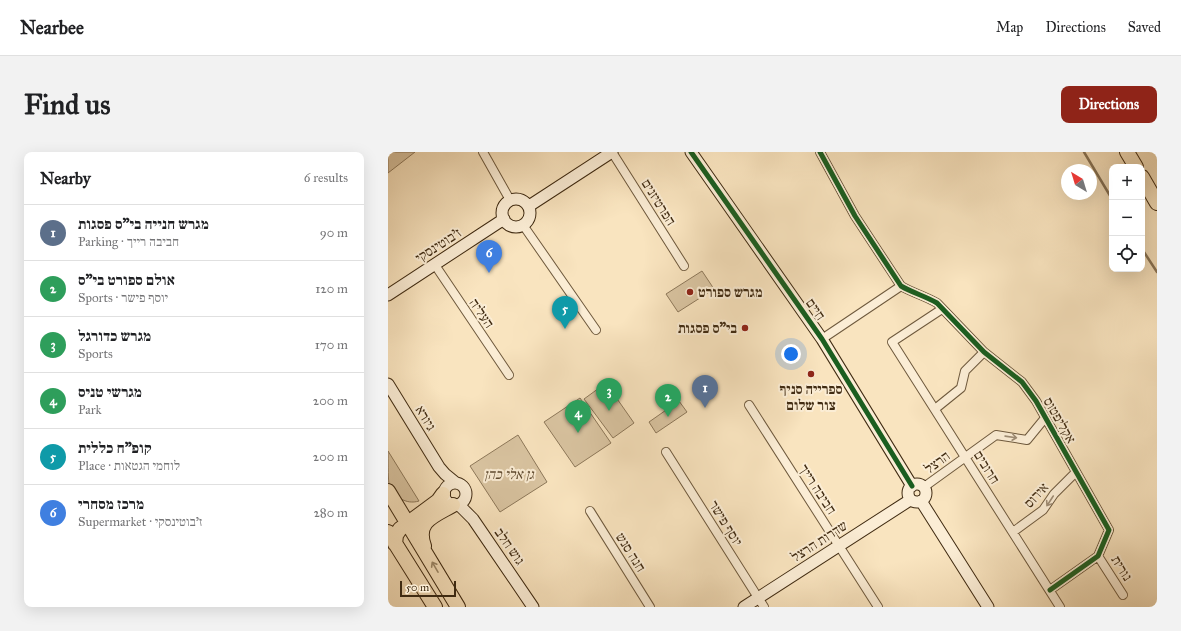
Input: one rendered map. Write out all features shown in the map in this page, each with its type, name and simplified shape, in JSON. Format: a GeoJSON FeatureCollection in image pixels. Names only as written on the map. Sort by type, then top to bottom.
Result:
{"type":"FeatureCollection","features":[{"type":"Feature","properties":{"kind":"highway"},"geometry":{"type":"LineString","coordinates":[[1127,152],[1134,164]]}},
{"type":"Feature","properties":{"kind":"highway"},"geometry":{"type":"LineString","coordinates":[[1145,182],[1157,203]]}},
{"type":"Feature","properties":{"kind":"highway"},"geometry":{"type":"LineString","coordinates":[[435,607],[392,538],[408,523],[438,501],[449,488]]}},
{"type":"Feature","properties":{"kind":"highway"},"geometry":{"type":"LineString","coordinates":[[388,491],[458,607]]}},
{"type":"Feature","properties":{"kind":"highway"},"geometry":{"type":"LineString","coordinates":[[396,503],[415,511],[430,507]]}},
{"type":"Feature","properties":{"kind":"highway"},"geometry":{"type":"LineString","coordinates":[[425,550],[421,535],[423,526],[433,517],[459,503]]}},
{"type":"Feature","properties":{"kind":"street"},"geometry":{"type":"LineString","coordinates":[[483,152],[510,200]]}},
{"type":"Feature","properties":{"kind":"street"},"geometry":{"type":"LineString","coordinates":[[529,206],[612,152]]}},
{"type":"Feature","properties":{"kind":"street","name":"הפרטיזנים"},"geometry":{"type":"LineString","coordinates":[[612,152],[684,266]]}},
{"type":"Feature","properties":{"kind":"street","name":"חיים"},"geometry":{"type":"LineString","coordinates":[[691,152],[822,338],[912,486]]}},
{"type":"Feature","properties":{"kind":"street"},"geometry":{"type":"LineString","coordinates":[[820,152],[855,216],[901,286],[822,338]]}},
{"type":"Feature","properties":{"kind":"street"},"geometry":{"type":"LineString","coordinates":[[521,199],[529,206],[529,219],[523,225],[512,226],[507,224],[502,211],[504,206],[510,200],[521,199]]}},
{"type":"Feature","properties":{"kind":"street","name":"ז'בוטינסקי"},"geometry":{"type":"LineString","coordinates":[[388,295],[504,219]]}},
{"type":"Feature","properties":{"kind":"street"},"geometry":{"type":"LineString","coordinates":[[523,225],[596,330]]}},
{"type":"Feature","properties":{"kind":"street","name":"העליה"},"geometry":{"type":"LineString","coordinates":[[434,265],[509,375]]}},
{"type":"Feature","properties":{"kind":"street","name":"אקליפטוס"},"geometry":{"type":"LineString","coordinates":[[901,286],[937,303],[984,352],[1022,382],[1036,401],[1109,530],[1098,556]]}},
{"type":"Feature","properties":{"kind":"street","name":"חרובים"},"geometry":{"type":"LineString","coordinates":[[942,309],[892,342],[1060,607]]}},
{"type":"Feature","properties":{"kind":"street"},"geometry":{"type":"LineString","coordinates":[[935,409],[961,388],[965,371],[984,352]]}},
{"type":"Feature","properties":{"kind":"street","name":"גיורא"},"geometry":{"type":"LineString","coordinates":[[388,384],[439,467],[449,488]]}},
{"type":"Feature","properties":{"kind":"street","name":"חביבה רייך"},"geometry":{"type":"LineString","coordinates":[[749,405],[878,607]]}},
{"type":"Feature","properties":{"kind":"street","name":"הרצל"},"geometry":{"type":"LineString","coordinates":[[924,487],[996,435],[1027,440],[1045,418]]}},
{"type":"Feature","properties":{"kind":"street","name":"יוסף פישר"},"geometry":{"type":"LineString","coordinates":[[666,452],[761,602]]}},
{"type":"Feature","properties":{"kind":"street","name":"אירוס"},"geometry":{"type":"LineString","coordinates":[[1013,532],[1044,510],[1054,494],[1076,472]]}},
{"type":"Feature","properties":{"kind":"street"},"geometry":{"type":"LineString","coordinates":[[916,501],[925,497],[926,494],[924,487],[918,484],[909,488],[907,494],[916,501],[988,607]]}},
{"type":"Feature","properties":{"kind":"street"},"geometry":{"type":"LineString","coordinates":[[449,488],[463,486],[465,489],[466,493],[459,503]]}},
{"type":"Feature","properties":{"kind":"street","name":"גוש חלב"},"geometry":{"type":"LineString","coordinates":[[449,488],[446,501],[459,503],[473,519],[533,607]]}},
{"type":"Feature","properties":{"kind":"street","name":"שדרות הרצל"},"geometry":{"type":"LineString","coordinates":[[744,607],[761,602],[839,546],[916,501]]}},
{"type":"Feature","properties":{"kind":"street","name":"חנה סנש"},"geometry":{"type":"LineString","coordinates":[[590,511],[650,607]]}},
{"type":"Feature","properties":{"kind":"street"},"geometry":{"type":"LineString","coordinates":[[1050,590],[1098,556]]}},
{"type":"Feature","properties":{"kind":"street","name":"נורית"},"geometry":{"type":"LineString","coordinates":[[1098,556],[1123,595]]}},
{"type":"Feature","properties":{"kind":"green space"},"geometry":{"type":"Polygon","coordinates":[[[388,152],[415,152],[388,173],[388,152]]]}},
{"type":"Feature","properties":{"kind":"green space","name":"מגרש ספורט"},"geometry":{"type":"Polygon","coordinates":[[[702,271],[714,289],[678,312],[666,294],[702,271]]]}},
{"type":"Feature","properties":{"kind":"green space"},"geometry":{"type":"Polygon","coordinates":[[[606,383],[634,423],[613,438],[584,399],[606,383]]]}},
{"type":"Feature","properties":{"kind":"green space"},"geometry":{"type":"Polygon","coordinates":[[[580,398],[611,443],[575,467],[544,422],[580,398]]]}},
{"type":"Feature","properties":{"kind":"green space"},"geometry":{"type":"Polygon","coordinates":[[[679,401],[687,412],[656,433],[649,422],[679,401]]]}},
{"type":"Feature","properties":{"kind":"green space","name":"גן אלי כהן"},"geometry":{"type":"Polygon","coordinates":[[[518,435],[547,482],[500,512],[470,466],[518,435]]]}},
{"type":"Feature","properties":{"kind":"green space"},"geometry":{"type":"Polygon","coordinates":[[[388,451],[419,501],[405,501],[397,496],[391,489],[389,484],[388,451]]]}},
{"type":"Feature","properties":{"kind":"waterway"},"geometry":{"type":"LineString","coordinates":[[1084,152],[1109,194]]}},
{"type":"Feature","properties":{"kind":"waterway"},"geometry":{"type":"LineString","coordinates":[[1145,254],[1157,272]]}},
{"type":"Feature","properties":{"kind":"cycle path"},"geometry":{"type":"LineString","coordinates":[[691,152],[822,339],[912,486]]}},
{"type":"Feature","properties":{"kind":"cycle path"},"geometry":{"type":"LineString","coordinates":[[820,152],[855,216],[901,286],[937,303],[984,352],[1022,382],[1036,401],[1109,530],[1098,556],[1050,590]]}},
{"type":"Feature","properties":{"kind":"place","name":"מרכז מסחרי"},"geometry":{"type":"Point","coordinates":[489,273]}},
{"type":"Feature","properties":{"kind":"place","name":"מגרש ספורט"},"geometry":{"type":"Point","coordinates":[690,292]}},
{"type":"Feature","properties":{"kind":"place","name":"בי\"ס פסגות"},"geometry":{"type":"Point","coordinates":[745,328]}},
{"type":"Feature","properties":{"kind":"place","name":"קופ\"ח כללית"},"geometry":{"type":"Point","coordinates":[565,329]}},
{"type":"Feature","properties":{"kind":"place","name":"ספרייה סניף צור שלום"},"geometry":{"type":"Point","coordinates":[811,374]}},
{"type":"Feature","properties":{"kind":"place","name":"מגרש חנייה בי\"ס פסגות"},"geometry":{"type":"Point","coordinates":[705,408]}},
{"type":"Feature","properties":{"kind":"place","name":"מגרש כדורגל"},"geometry":{"type":"Point","coordinates":[609,411]}},
{"type":"Feature","properties":{"kind":"place","name":"אולם ספורט בי\"ס"},"geometry":{"type":"Point","coordinates":[668,417]}},
{"type":"Feature","properties":{"kind":"place","name":"מגרשי טניס"},"geometry":{"type":"Point","coordinates":[578,433]}}]}
